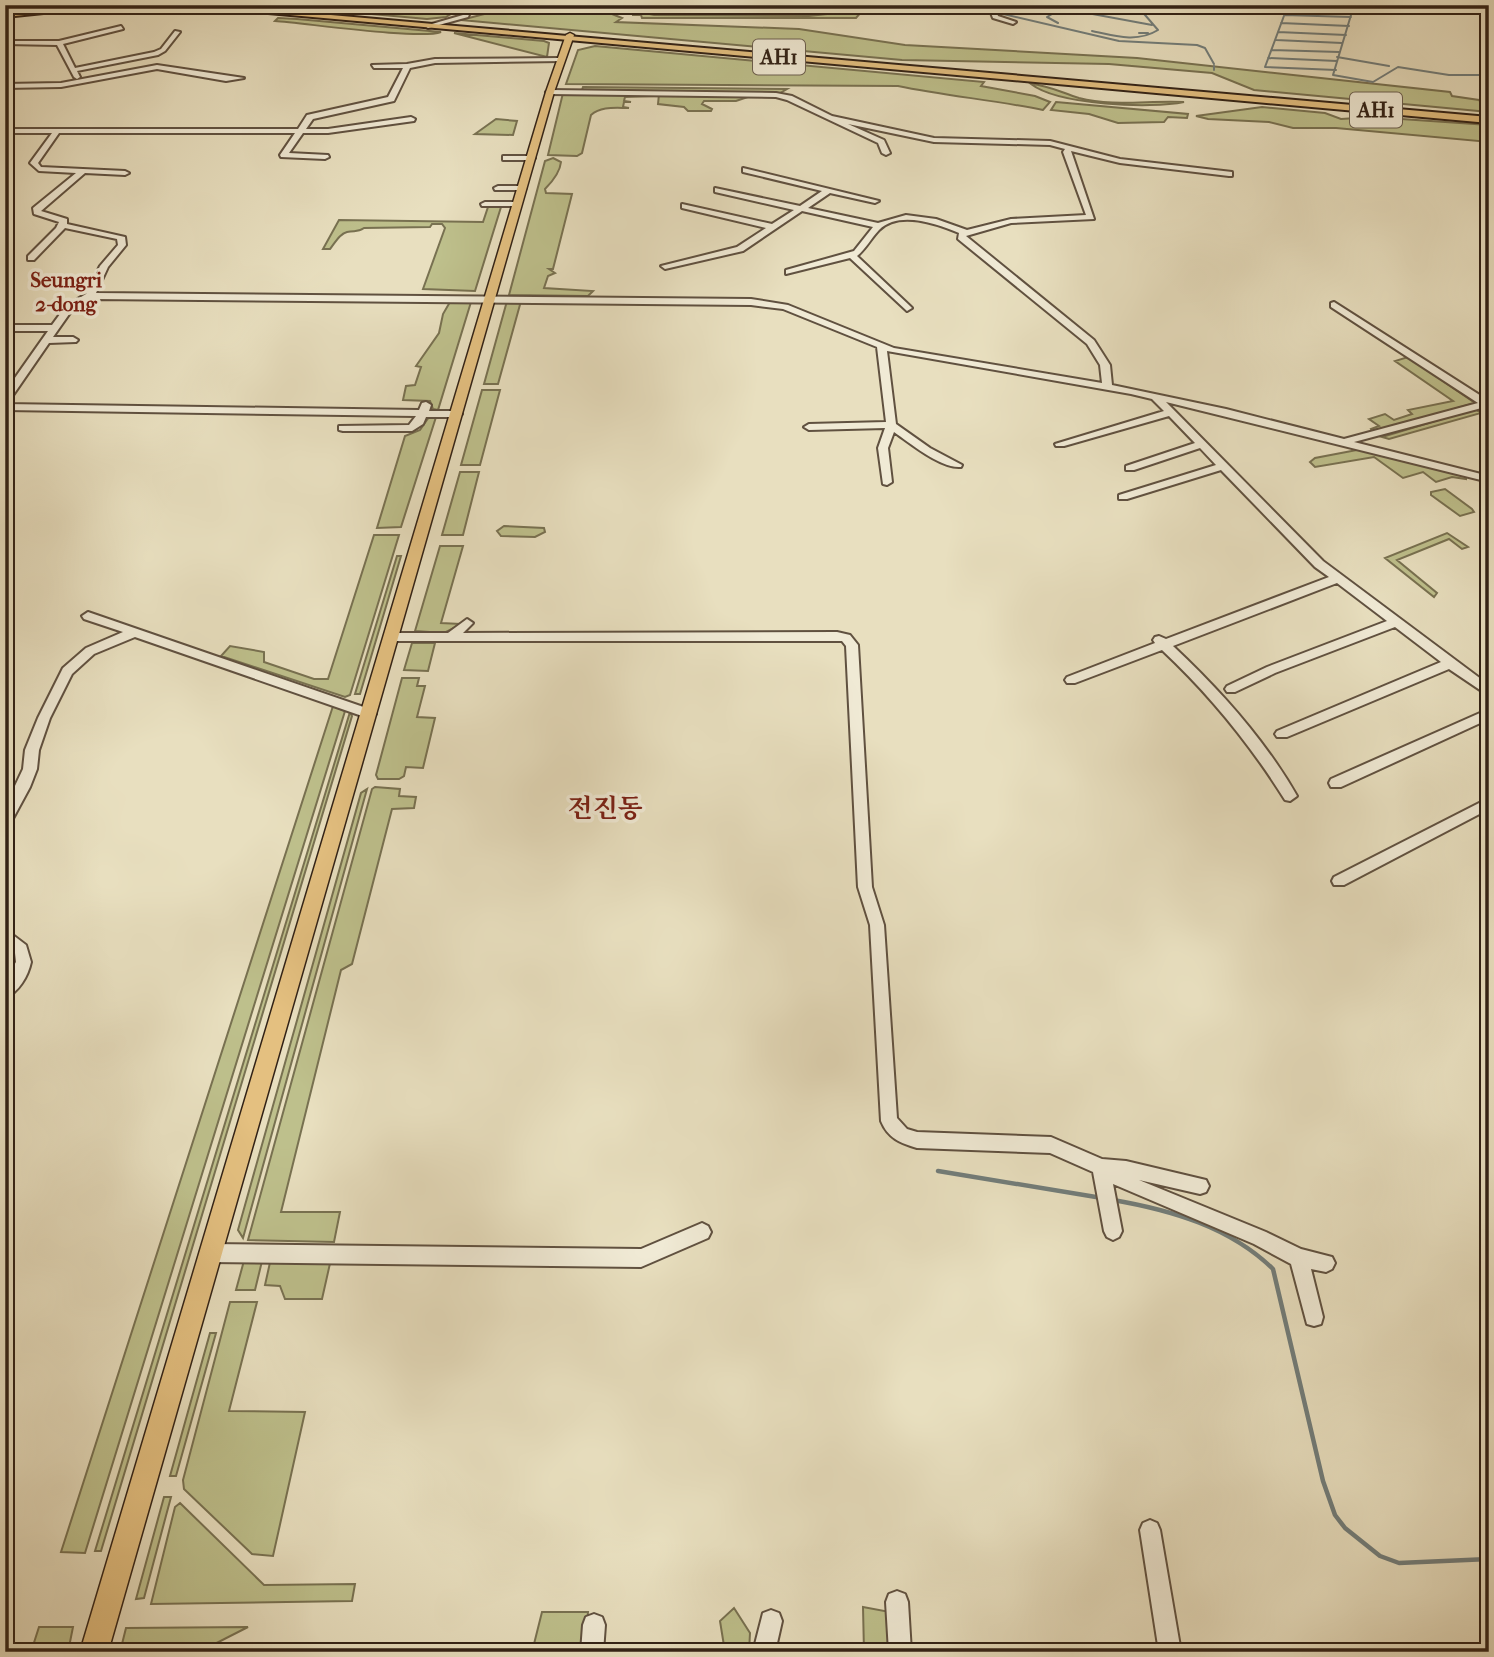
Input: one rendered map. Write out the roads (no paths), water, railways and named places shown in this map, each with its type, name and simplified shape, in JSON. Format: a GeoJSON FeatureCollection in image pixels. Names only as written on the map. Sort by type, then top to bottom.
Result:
{"type":"FeatureCollection","features":[{"type":"Feature","properties":{"kind":"highway"},"geometry":{"type":"LineString","coordinates":[[5,14],[117,5]]}},
{"type":"Feature","properties":{"kind":"highway"},"geometry":{"type":"LineString","coordinates":[[184,5],[430,24]]}},
{"type":"Feature","properties":{"kind":"highway"},"geometry":{"type":"LineString","coordinates":[[223,5],[568,37]]}},
{"type":"Feature","properties":{"kind":"highway","name":"AH1"},"geometry":{"type":"LineString","coordinates":[[568,37],[1489,119]]}},
{"type":"Feature","properties":{"kind":"main road"},"geometry":{"type":"LineString","coordinates":[[94,1652],[550,92],[551,60],[568,37]]}},
{"type":"Feature","properties":{"kind":"street"},"geometry":{"type":"LineString","coordinates":[[430,24],[467,16],[470,5]]}},
{"type":"Feature","properties":{"kind":"street"},"geometry":{"type":"LineString","coordinates":[[991,5],[995,18],[1013,22]]}},
{"type":"Feature","properties":{"kind":"street"},"geometry":{"type":"LineString","coordinates":[[8,43],[59,43],[121,28]]}},
{"type":"Feature","properties":{"kind":"street"},"geometry":{"type":"LineString","coordinates":[[74,70],[156,54],[163,50],[177,32]]}},
{"type":"Feature","properties":{"kind":"street"},"geometry":{"type":"LineString","coordinates":[[59,43],[79,81]]}},
{"type":"Feature","properties":{"kind":"street"},"geometry":{"type":"LineString","coordinates":[[531,64],[551,60]]}},
{"type":"Feature","properties":{"kind":"street"},"geometry":{"type":"LineString","coordinates":[[373,66],[407,66],[435,61],[551,60]]}},
{"type":"Feature","properties":{"kind":"street"},"geometry":{"type":"LineString","coordinates":[[325,157],[284,155],[306,120],[315,114],[391,99],[407,66]]}},
{"type":"Feature","properties":{"kind":"street"},"geometry":{"type":"LineString","coordinates":[[5,86],[49,86],[157,67],[226,79],[241,78]]}},
{"type":"Feature","properties":{"kind":"street"},"geometry":{"type":"LineString","coordinates":[[550,92],[776,95],[789,98],[881,142],[886,153]]}},
{"type":"Feature","properties":{"kind":"street"},"geometry":{"type":"LineString","coordinates":[[828,117],[946,142],[1043,143],[1070,146],[1120,162],[1229,174]]}},
{"type":"Feature","properties":{"kind":"street"},"geometry":{"type":"LineString","coordinates":[[5,131],[299,131],[358,128],[411,119]]}},
{"type":"Feature","properties":{"kind":"street"},"geometry":{"type":"LineString","coordinates":[[57,131],[34,163],[39,169],[119,175]]}},
{"type":"Feature","properties":{"kind":"street"},"geometry":{"type":"LineString","coordinates":[[1070,146],[1067,152],[1091,218],[1010,220],[962,234],[962,240],[1091,342],[1105,365],[1107,387]]}},
{"type":"Feature","properties":{"kind":"street"},"geometry":{"type":"LineString","coordinates":[[1084,150],[1127,155]]}},
{"type":"Feature","properties":{"kind":"street"},"geometry":{"type":"LineString","coordinates":[[506,158],[531,158]]}},
{"type":"Feature","properties":{"kind":"street"},"geometry":{"type":"LineString","coordinates":[[746,170],[876,201]]}},
{"type":"Feature","properties":{"kind":"street"},"geometry":{"type":"LineString","coordinates":[[31,258],[64,221],[37,212],[37,208],[83,171]]}},
{"type":"Feature","properties":{"kind":"street"},"geometry":{"type":"LineString","coordinates":[[498,188],[520,196]]}},
{"type":"Feature","properties":{"kind":"street"},"geometry":{"type":"LineString","coordinates":[[718,190],[878,226],[906,217],[936,221],[967,233]]}},
{"type":"Feature","properties":{"kind":"street"},"geometry":{"type":"LineString","coordinates":[[665,265],[740,249],[829,190]]}},
{"type":"Feature","properties":{"kind":"street"},"geometry":{"type":"LineString","coordinates":[[485,204],[520,196]]}},
{"type":"Feature","properties":{"kind":"street"},"geometry":{"type":"LineString","coordinates":[[685,206],[772,227]]}},
{"type":"Feature","properties":{"kind":"street"},"geometry":{"type":"LineString","coordinates":[[62,225],[121,237],[122,245],[104,266],[90,296]]}},
{"type":"Feature","properties":{"kind":"street"},"geometry":{"type":"LineString","coordinates":[[789,272],[852,256],[878,226]]}},
{"type":"Feature","properties":{"kind":"street"},"geometry":{"type":"LineString","coordinates":[[852,256],[906,309]]}},
{"type":"Feature","properties":{"kind":"street"},"geometry":{"type":"LineString","coordinates":[[5,399],[69,309],[90,296],[759,302],[786,307],[881,345],[921,356],[1156,397],[1344,441],[1489,479]]}},
{"type":"Feature","properties":{"kind":"street"},"geometry":{"type":"LineString","coordinates":[[1334,305],[1402,354],[1486,404],[1344,441]]}},
{"type":"Feature","properties":{"kind":"street"},"geometry":{"type":"LineString","coordinates":[[5,328],[55,328]]}},
{"type":"Feature","properties":{"kind":"street"},"geometry":{"type":"LineString","coordinates":[[47,340],[73,340]]}},
{"type":"Feature","properties":{"kind":"street"},"geometry":{"type":"LineString","coordinates":[[881,345],[891,425],[883,448],[887,482]]}},
{"type":"Feature","properties":{"kind":"street"},"geometry":{"type":"LineString","coordinates":[[1156,397],[1310,555],[1489,692]]}},
{"type":"Feature","properties":{"kind":"street"},"geometry":{"type":"LineString","coordinates":[[5,407],[425,409],[457,414]]}},
{"type":"Feature","properties":{"kind":"street"},"geometry":{"type":"LineString","coordinates":[[343,428],[412,428],[425,409]]}},
{"type":"Feature","properties":{"kind":"street"},"geometry":{"type":"LineString","coordinates":[[1060,444],[1170,412]]}},
{"type":"Feature","properties":{"kind":"street"},"geometry":{"type":"LineString","coordinates":[[809,427],[891,425],[926,450],[957,465]]}},
{"type":"Feature","properties":{"kind":"street"},"geometry":{"type":"LineString","coordinates":[[1130,468],[1201,444]]}},
{"type":"Feature","properties":{"kind":"street"},"geometry":{"type":"LineString","coordinates":[[1123,498],[1223,466]]}},
{"type":"Feature","properties":{"kind":"street"},"geometry":{"type":"LineString","coordinates":[[1071,680],[1160,642],[1339,578]]}},
{"type":"Feature","properties":{"kind":"street"},"geometry":{"type":"LineString","coordinates":[[88,616],[370,714]]}},
{"type":"Feature","properties":{"kind":"street"},"geometry":{"type":"LineString","coordinates":[[1231,689],[1271,670],[1396,622]]}},
{"type":"Feature","properties":{"kind":"street"},"geometry":{"type":"LineString","coordinates":[[451,637],[467,623]]}},
{"type":"Feature","properties":{"kind":"street"},"geometry":{"type":"LineString","coordinates":[[5,820],[23,787],[30,769],[32,750],[44,718],[67,671],[90,650],[135,632]]}},
{"type":"Feature","properties":{"kind":"street"},"geometry":{"type":"LineString","coordinates":[[392,637],[846,638],[852,645],[865,887],[877,925],[889,1121],[902,1136],[917,1140],[1051,1145],[1101,1167],[1126,1183],[1260,1238],[1299,1258],[1326,1263]]}},
{"type":"Feature","properties":{"kind":"street"},"geometry":{"type":"LineString","coordinates":[[1160,642],[1234,714],[1263,752],[1290,796]]}},
{"type":"Feature","properties":{"kind":"street"},"geometry":{"type":"LineString","coordinates":[[1282,734],[1451,663]]}},
{"type":"Feature","properties":{"kind":"street"},"geometry":{"type":"LineString","coordinates":[[1336,783],[1489,714]]}},
{"type":"Feature","properties":{"kind":"street"},"geometry":{"type":"LineString","coordinates":[[1339,881],[1489,803]]}},
{"type":"Feature","properties":{"kind":"street"},"geometry":{"type":"LineString","coordinates":[[5,935],[19,948],[25,959],[23,969],[5,990]]}},
{"type":"Feature","properties":{"kind":"street"},"geometry":{"type":"LineString","coordinates":[[1101,1167],[1121,1166],[1186,1185],[1200,1186]]}},
{"type":"Feature","properties":{"kind":"street"},"geometry":{"type":"LineString","coordinates":[[1101,1167],[1113,1231]]}},
{"type":"Feature","properties":{"kind":"street"},"geometry":{"type":"LineString","coordinates":[[209,1254],[641,1258],[702,1232]]}},
{"type":"Feature","properties":{"kind":"street"},"geometry":{"type":"LineString","coordinates":[[1299,1258],[1314,1317]]}},
{"type":"Feature","properties":{"kind":"street"},"geometry":{"type":"LineString","coordinates":[[1150,1530],[1170,1652]]}},
{"type":"Feature","properties":{"kind":"street"},"geometry":{"type":"LineString","coordinates":[[897,1602],[900,1652]]}},
{"type":"Feature","properties":{"kind":"street"},"geometry":{"type":"LineString","coordinates":[[764,1652],[771,1621]]}},
{"type":"Feature","properties":{"kind":"street"},"geometry":{"type":"LineString","coordinates":[[592,1652],[594,1625]]}},
{"type":"Feature","properties":{"kind":"waterway"},"geometry":{"type":"LineString","coordinates":[[1013,5],[999,13],[1119,41],[1197,45],[1205,48],[1214,64]]}},
{"type":"Feature","properties":{"kind":"waterway"},"geometry":{"type":"LineString","coordinates":[[1058,23],[1047,17],[1059,10],[1061,5]]}},
{"type":"Feature","properties":{"kind":"waterway"},"geometry":{"type":"LineString","coordinates":[[1088,11],[1094,5]]}},
{"type":"Feature","properties":{"kind":"waterway"},"geometry":{"type":"LineString","coordinates":[[1092,31],[1126,37],[1150,34],[1158,30],[1139,8],[1148,5]]}},
{"type":"Feature","properties":{"kind":"waterway"},"geometry":{"type":"LineString","coordinates":[[1284,15],[1288,5]]}},
{"type":"Feature","properties":{"kind":"waterway"},"geometry":{"type":"LineString","coordinates":[[1353,9],[1354,5]]}},
{"type":"Feature","properties":{"kind":"waterway"},"geometry":{"type":"LineString","coordinates":[[1288,7],[1353,9]]}},
{"type":"Feature","properties":{"kind":"waterway"},"geometry":{"type":"LineString","coordinates":[[1060,8],[1152,25]]}},
{"type":"Feature","properties":{"kind":"waterway"},"geometry":{"type":"LineString","coordinates":[[1350,17],[1353,9]]}},
{"type":"Feature","properties":{"kind":"waterway"},"geometry":{"type":"LineString","coordinates":[[1281,23],[1284,15]]}},
{"type":"Feature","properties":{"kind":"waterway"},"geometry":{"type":"LineString","coordinates":[[1284,15],[1350,17]]}},
{"type":"Feature","properties":{"kind":"waterway"},"geometry":{"type":"LineString","coordinates":[[1348,26],[1350,17]]}},
{"type":"Feature","properties":{"kind":"waterway"},"geometry":{"type":"LineString","coordinates":[[1268,58],[1281,23]]}},
{"type":"Feature","properties":{"kind":"waterway"},"geometry":{"type":"LineString","coordinates":[[1281,23],[1348,26]]}},
{"type":"Feature","properties":{"kind":"waterway"},"geometry":{"type":"LineString","coordinates":[[1345,35],[1348,26]]}},
{"type":"Feature","properties":{"kind":"waterway"},"geometry":{"type":"LineString","coordinates":[[1278,32],[1345,35]]}},
{"type":"Feature","properties":{"kind":"waterway"},"geometry":{"type":"LineString","coordinates":[[1139,33],[1148,33]]}},
{"type":"Feature","properties":{"kind":"waterway"},"geometry":{"type":"LineString","coordinates":[[1338,57],[1345,35]]}},
{"type":"Feature","properties":{"kind":"waterway"},"geometry":{"type":"LineString","coordinates":[[1276,40],[1342,43]]}},
{"type":"Feature","properties":{"kind":"waterway"},"geometry":{"type":"LineString","coordinates":[[1272,50],[1339,52]]}},
{"type":"Feature","properties":{"kind":"waterway"},"geometry":{"type":"LineString","coordinates":[[1335,70],[1338,57]]}},
{"type":"Feature","properties":{"kind":"waterway"},"geometry":{"type":"LineString","coordinates":[[1338,57],[1389,66]]}},
{"type":"Feature","properties":{"kind":"waterway"},"geometry":{"type":"LineString","coordinates":[[1268,58],[1337,61]]}},
{"type":"Feature","properties":{"kind":"waterway"},"geometry":{"type":"LineString","coordinates":[[1268,58],[1265,67],[1335,70]]}},
{"type":"Feature","properties":{"kind":"waterway"},"geometry":{"type":"LineString","coordinates":[[1335,70],[1333,75],[1373,82],[1398,67],[1449,75],[1489,75]]}},
{"type":"Feature","properties":{"kind":"waterway"},"geometry":{"type":"LineString","coordinates":[[938,1171],[1102,1198]]}},
{"type":"Feature","properties":{"kind":"waterway"},"geometry":{"type":"LineString","coordinates":[[1113,1200],[1199,1222],[1238,1242],[1273,1269],[1323,1481],[1335,1515],[1345,1528],[1380,1556],[1399,1563],[1489,1559]]}},
{"type":"Feature","properties":{"kind":"district","name":"Seungri 2-dong"},"geometry":{"type":"Point","coordinates":[66,292]}},
{"type":"Feature","properties":{"kind":"district","name":"전진동"},"geometry":{"type":"Point","coordinates":[605,808]}}]}
